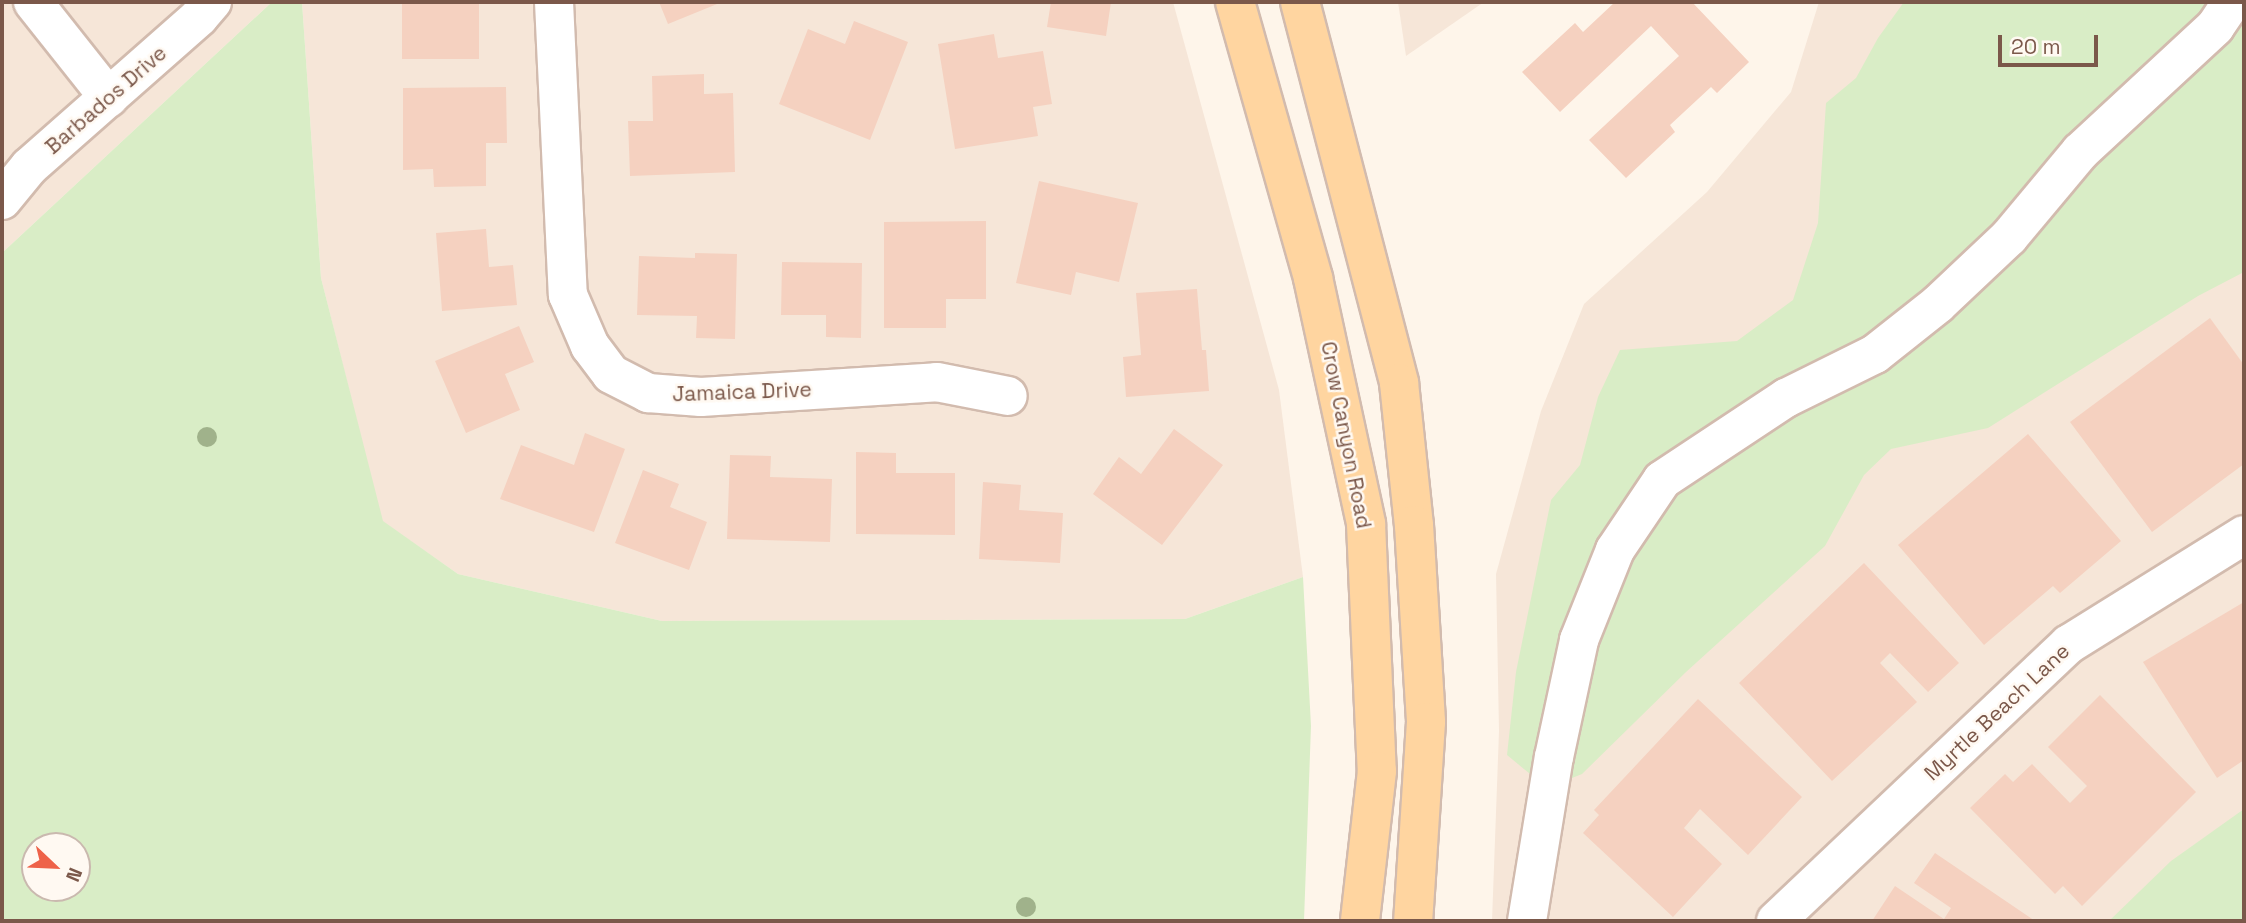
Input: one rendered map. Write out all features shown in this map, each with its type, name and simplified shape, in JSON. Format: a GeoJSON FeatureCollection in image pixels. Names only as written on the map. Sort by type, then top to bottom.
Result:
{"type":"FeatureCollection","features":[{"type":"Feature","properties":{"kind":"main road","name":"Crow Canyon Road"},"geometry":{"type":"LineString","coordinates":[[1235,2],[1313,278],[1366,524],[1377,771],[1360,921]]}},
{"type":"Feature","properties":{"kind":"main road"},"geometry":{"type":"LineString","coordinates":[[1300,2],[1399,383],[1414,525],[1426,722],[1413,921]]}},
{"type":"Feature","properties":{"kind":"street"},"geometry":{"type":"LineString","coordinates":[[33,2],[109,98]]}},
{"type":"Feature","properties":{"kind":"street","name":"Barbados Drive"},"geometry":{"type":"LineString","coordinates":[[2,200],[29,167],[199,17],[212,2]]}},
{"type":"Feature","properties":{"kind":"street","name":"Jamaica Drive"},"geometry":{"type":"LineString","coordinates":[[554,2],[568,295],[590,346],[611,374],[648,393],[701,397],[937,382],[1008,396]]}},
{"type":"Feature","properties":{"kind":"street"},"geometry":{"type":"LineString","coordinates":[[1527,921],[1553,757],[1579,640],[1615,550],[1662,481],[1786,398],[1875,354],[1938,304],[2008,237],[2080,152],[2215,27],[2232,2]]}},
{"type":"Feature","properties":{"kind":"street","name":"Myrtle Beach Lane"},"geometry":{"type":"LineString","coordinates":[[1776,921],[2069,643],[2244,535]]}},
{"type":"Feature","properties":{"kind":"shaded area"},"geometry":{"type":"Polygon","coordinates":[[[2,2],[272,2],[2,253],[2,2]]]}},
{"type":"Feature","properties":{"kind":"shaded area"},"geometry":{"type":"Polygon","coordinates":[[[302,2],[1173,2],[1279,390],[1303,577],[1185,619],[662,621],[458,574],[382,521],[321,278],[302,2]]]}},
{"type":"Feature","properties":{"kind":"shaded area"},"geometry":{"type":"Polygon","coordinates":[[[1398,2],[1484,2],[1406,56],[1398,2]]]}},
{"type":"Feature","properties":{"kind":"shaded area"},"geometry":{"type":"Polygon","coordinates":[[[1819,2],[2244,2],[2244,921],[1492,921],[1499,731],[1496,574],[1541,411],[1584,304],[1707,192],[1791,92],[1819,2]]]}},
{"type":"Feature","properties":{"kind":"green space"},"geometry":{"type":"Polygon","coordinates":[[[272,2],[302,2],[321,278],[383,521],[458,574],[662,621],[1185,619],[1303,577],[1311,726],[1304,921],[2,921],[2,253],[272,2]]]}},
{"type":"Feature","properties":{"kind":"green space"},"geometry":{"type":"Polygon","coordinates":[[[1904,2],[2244,2],[2244,272],[2198,296],[1988,428],[1891,449],[1864,475],[1825,546],[1686,672],[1582,774],[1547,788],[1507,755],[1516,672],[1551,500],[1580,465],[1598,397],[1620,350],[1737,341],[1793,300],[1818,223],[1826,103],[1856,78],[1878,38],[1904,2]]]}},
{"type":"Feature","properties":{"kind":"green space"},"geometry":{"type":"Polygon","coordinates":[[[2244,809],[2244,921],[2109,921],[2171,861],[2244,809]]]}},
{"type":"Feature","properties":{"kind":"building"},"geometry":{"type":"Polygon","coordinates":[[[402,2],[479,2],[479,59],[402,59],[402,2]]]}},
{"type":"Feature","properties":{"kind":"building"},"geometry":{"type":"Polygon","coordinates":[[[659,2],[722,2],[668,24],[659,2]]]}},
{"type":"Feature","properties":{"kind":"building"},"geometry":{"type":"Polygon","coordinates":[[[1051,2],[1111,2],[1106,36],[1047,27],[1051,2]]]}},
{"type":"Feature","properties":{"kind":"building"},"geometry":{"type":"Polygon","coordinates":[[[1615,2],[1692,2],[1749,62],[1717,93],[1711,87],[1670,125],[1675,132],[1626,178],[1589,140],[1679,56],[1651,26],[1560,112],[1522,72],[1575,23],[1583,32],[1615,2]]]}},
{"type":"Feature","properties":{"kind":"building"},"geometry":{"type":"Polygon","coordinates":[[[854,21],[908,42],[870,140],[779,104],[808,29],[845,44],[854,21]]]}},
{"type":"Feature","properties":{"kind":"building"},"geometry":{"type":"Polygon","coordinates":[[[994,34],[998,58],[1043,51],[1052,104],[1033,107],[1038,136],[955,149],[938,44],[994,34]]]}},
{"type":"Feature","properties":{"kind":"building"},"geometry":{"type":"Polygon","coordinates":[[[704,74],[704,94],[733,93],[735,172],[630,176],[628,121],[653,121],[652,76],[704,74]]]}},
{"type":"Feature","properties":{"kind":"building"},"geometry":{"type":"Polygon","coordinates":[[[506,87],[507,143],[486,143],[486,186],[434,187],[433,169],[403,170],[403,88],[506,87]]]}},
{"type":"Feature","properties":{"kind":"building"},"geometry":{"type":"Polygon","coordinates":[[[1039,181],[1138,203],[1119,282],[1076,272],[1071,295],[1016,283],[1039,181]]]}},
{"type":"Feature","properties":{"kind":"building"},"geometry":{"type":"Polygon","coordinates":[[[986,221],[986,299],[946,299],[946,328],[884,328],[884,222],[986,221]]]}},
{"type":"Feature","properties":{"kind":"building"},"geometry":{"type":"Polygon","coordinates":[[[486,229],[489,267],[513,265],[517,305],[442,311],[436,233],[486,229]]]}},
{"type":"Feature","properties":{"kind":"building"},"geometry":{"type":"Polygon","coordinates":[[[695,253],[737,254],[735,339],[696,338],[697,316],[637,315],[639,256],[695,258],[695,253]]]}},
{"type":"Feature","properties":{"kind":"building"},"geometry":{"type":"Polygon","coordinates":[[[782,262],[862,263],[861,338],[826,337],[826,315],[781,315],[782,262]]]}},
{"type":"Feature","properties":{"kind":"building"},"geometry":{"type":"Polygon","coordinates":[[[1197,289],[1202,350],[1206,350],[1209,391],[1126,397],[1123,357],[1141,355],[1136,293],[1197,289]]]}},
{"type":"Feature","properties":{"kind":"building"},"geometry":{"type":"Polygon","coordinates":[[[2210,318],[2244,365],[2244,464],[2152,532],[2070,422],[2210,318]]]}},
{"type":"Feature","properties":{"kind":"building"},"geometry":{"type":"Polygon","coordinates":[[[519,326],[534,362],[505,374],[520,410],[466,433],[435,361],[519,326]]]}},
{"type":"Feature","properties":{"kind":"building"},"geometry":{"type":"Polygon","coordinates":[[[1174,429],[1223,465],[1162,545],[1093,494],[1119,457],[1141,474],[1174,429]]]}},
{"type":"Feature","properties":{"kind":"building"},"geometry":{"type":"Polygon","coordinates":[[[585,433],[625,449],[594,532],[500,499],[521,445],[574,465],[585,433]]]}},
{"type":"Feature","properties":{"kind":"building"},"geometry":{"type":"Polygon","coordinates":[[[2028,434],[2121,541],[2060,593],[2053,586],[1984,645],[1898,545],[2028,434]]]}},
{"type":"Feature","properties":{"kind":"building"},"geometry":{"type":"Polygon","coordinates":[[[856,452],[896,453],[896,473],[955,473],[955,535],[856,534],[856,452]]]}},
{"type":"Feature","properties":{"kind":"building"},"geometry":{"type":"Polygon","coordinates":[[[730,455],[771,456],[770,477],[832,479],[830,542],[727,539],[730,455]]]}},
{"type":"Feature","properties":{"kind":"building"},"geometry":{"type":"Polygon","coordinates":[[[643,470],[679,484],[670,507],[707,522],[689,570],[615,543],[643,470]]]}},
{"type":"Feature","properties":{"kind":"building"},"geometry":{"type":"Polygon","coordinates":[[[983,482],[1021,485],[1019,510],[1063,513],[1060,563],[979,559],[983,482]]]}},
{"type":"Feature","properties":{"kind":"building"},"geometry":{"type":"Polygon","coordinates":[[[1864,563],[1959,663],[1928,692],[1890,653],[1880,663],[1917,702],[1832,781],[1739,683],[1864,563]]]}},
{"type":"Feature","properties":{"kind":"building"},"geometry":{"type":"Polygon","coordinates":[[[2244,602],[2244,760],[2217,778],[2143,662],[2244,602]]]}},
{"type":"Feature","properties":{"kind":"building"},"geometry":{"type":"Polygon","coordinates":[[[2100,695],[2196,792],[2082,906],[2063,886],[2055,894],[1970,808],[2005,774],[2013,782],[2032,764],[2070,803],[2087,786],[2048,747],[2100,695]]]}},
{"type":"Feature","properties":{"kind":"building"},"geometry":{"type":"Polygon","coordinates":[[[1698,699],[1802,797],[1748,855],[1700,809],[1684,828],[1722,864],[1673,917],[1583,833],[1599,815],[1594,810],[1698,699]]]}},
{"type":"Feature","properties":{"kind":"building"},"geometry":{"type":"Polygon","coordinates":[[[1935,853],[2035,921],[1872,921],[1895,886],[1944,919],[1951,908],[1914,883],[1935,853]]]}}]}
